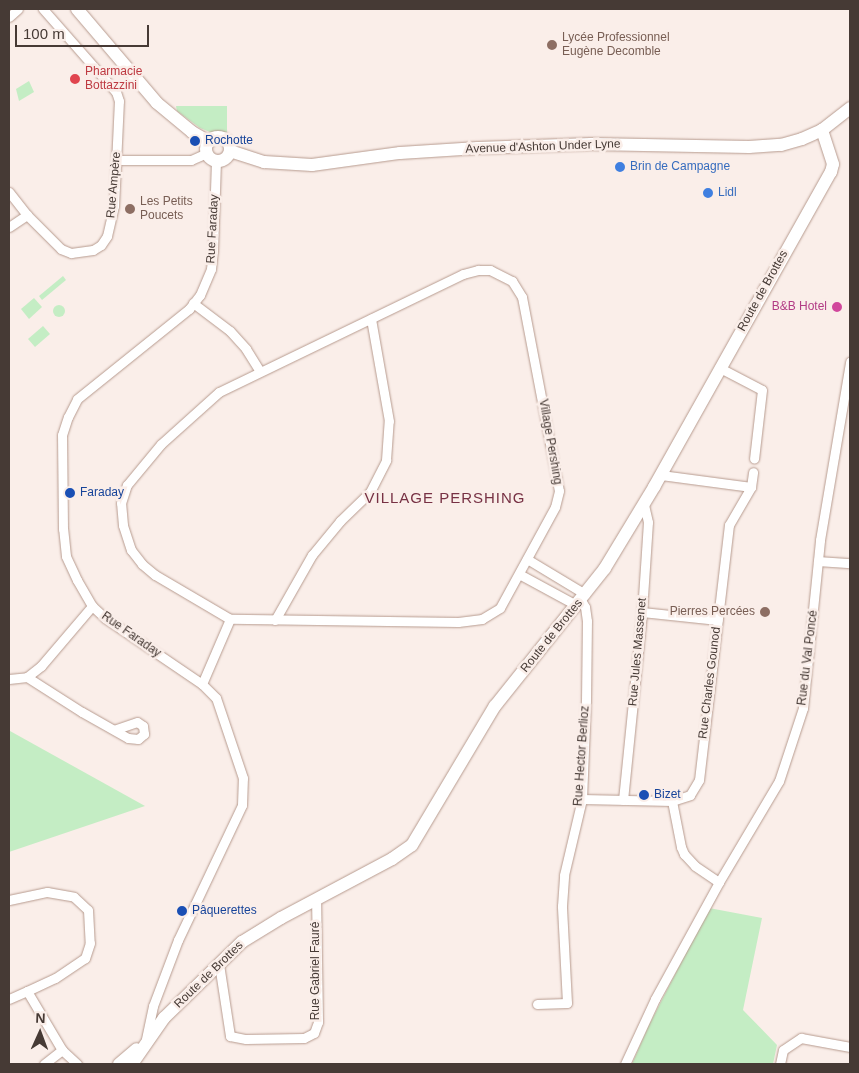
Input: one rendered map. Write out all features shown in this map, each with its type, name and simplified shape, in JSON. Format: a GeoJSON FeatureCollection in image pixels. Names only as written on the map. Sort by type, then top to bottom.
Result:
{"type":"FeatureCollection","features":[{"type":"Feature","properties":{"kind":"street"},"geometry":{"type":"LineString","coordinates":[[9,17],[18,9]]}},
{"type":"Feature","properties":{"kind":"street","name":"Rue Ampère"},"geometry":{"type":"LineString","coordinates":[[9,192],[27,215],[61,249],[71,253],[93,250],[101,245],[111,224],[120,120],[119,101],[116,92],[43,9]]}},
{"type":"Feature","properties":{"kind":"street"},"geometry":{"type":"LineString","coordinates":[[77,9],[157,103],[210,152],[226,158],[230,151],[229,144],[224,138],[216,137],[210,152],[203,157],[191,160],[117,160]]}},
{"type":"Feature","properties":{"kind":"street","name":"Avenue d'Ashton Under Lyne"},"geometry":{"type":"LineString","coordinates":[[230,151],[264,162],[312,165],[392,154],[478,148],[591,144],[765,146],[802,140],[822,130],[850,109]]}},
{"type":"Feature","properties":{"kind":"street","name":"Route de Brottes"},"geometry":{"type":"LineString","coordinates":[[132,1064],[146,1041],[164,1018],[242,942],[392,859],[412,845],[495,706],[605,568],[661,475],[830,172],[833,164],[822,130]]}},
{"type":"Feature","properties":{"kind":"street","name":"Rue Faraday"},"geometry":{"type":"LineString","coordinates":[[146,1041],[153,1006],[178,940],[242,805],[243,778],[216,698],[202,684],[104,618],[92,606],[77,580],[66,556],[61,461],[62,435],[77,399],[193,303],[203,288],[211,269],[210,152]]}},
{"type":"Feature","properties":{"kind":"street"},"geometry":{"type":"LineString","coordinates":[[9,227],[27,215]]}},
{"type":"Feature","properties":{"kind":"street","name":"Village Pershing"},"geometry":{"type":"LineString","coordinates":[[478,270],[490,270],[512,281],[522,296],[559,491],[555,507],[500,608],[482,619],[458,622],[230,620],[155,575],[142,564],[131,550],[123,525],[121,503],[127,485],[161,444],[219,392],[260,370],[371,319],[464,274],[478,270]]}},
{"type":"Feature","properties":{"kind":"street"},"geometry":{"type":"LineString","coordinates":[[193,303],[230,332],[246,349],[260,370]]}},
{"type":"Feature","properties":{"kind":"street"},"geometry":{"type":"LineString","coordinates":[[275,620],[312,555],[340,521],[370,492],[386,460],[389,421],[371,319]]}},
{"type":"Feature","properties":{"kind":"street","name":"Rue du Val Poncé"},"geometry":{"type":"LineString","coordinates":[[625,1064],[656,999],[719,882],[779,781],[803,708],[818,560],[850,362]]}},
{"type":"Feature","properties":{"kind":"street"},"geometry":{"type":"LineString","coordinates":[[720,368],[762,390],[754,459]]}},
{"type":"Feature","properties":{"kind":"street","name":"Rue Charles Gounod"},"geometry":{"type":"LineString","coordinates":[[672,801],[690,795],[699,780],[729,525],[751,487],[753,472]]}},
{"type":"Feature","properties":{"kind":"street"},"geometry":{"type":"LineString","coordinates":[[661,475],[751,487]]}},
{"type":"Feature","properties":{"kind":"street","name":"Rue Jules Massenet"},"geometry":{"type":"LineString","coordinates":[[624,800],[642,612],[648,522],[644,504]]}},
{"type":"Feature","properties":{"kind":"street"},"geometry":{"type":"LineString","coordinates":[[527,559],[581,600]]}},
{"type":"Feature","properties":{"kind":"street"},"geometry":{"type":"LineString","coordinates":[[818,560],[850,563]]}},
{"type":"Feature","properties":{"kind":"street"},"geometry":{"type":"LineString","coordinates":[[519,574],[581,600]]}},
{"type":"Feature","properties":{"kind":"street","name":"Rue Hector Berlioz"},"geometry":{"type":"LineString","coordinates":[[537,1004],[567,1003],[562,906],[564,875],[582,799],[587,621],[585,606],[581,600]]}},
{"type":"Feature","properties":{"kind":"street"},"geometry":{"type":"LineString","coordinates":[[9,679],[28,677],[41,666],[92,606]]}},
{"type":"Feature","properties":{"kind":"street"},"geometry":{"type":"LineString","coordinates":[[642,612],[718,620]]}},
{"type":"Feature","properties":{"kind":"street"},"geometry":{"type":"LineString","coordinates":[[202,684],[230,620]]}},
{"type":"Feature","properties":{"kind":"street"},"geometry":{"type":"LineString","coordinates":[[28,677],[114,730]]}},
{"type":"Feature","properties":{"kind":"street"},"geometry":{"type":"LineString","coordinates":[[582,799],[672,801],[681,847],[690,861],[719,882]]}},
{"type":"Feature","properties":{"kind":"street"},"geometry":{"type":"LineString","coordinates":[[9,999],[55,978],[85,958],[90,943],[88,910],[74,897],[46,892],[10,901]]}},
{"type":"Feature","properties":{"kind":"street","name":"Rue Gabriel Fauré"},"geometry":{"type":"LineString","coordinates":[[219,964],[230,1036],[246,1040],[304,1038],[314,1033],[318,1022],[316,900]]}},
{"type":"Feature","properties":{"kind":"street"},"geometry":{"type":"LineString","coordinates":[[27,990],[62,1050],[76,1064]]}},
{"type":"Feature","properties":{"kind":"street"},"geometry":{"type":"LineString","coordinates":[[780,1064],[783,1050],[801,1038],[850,1047]]}},
{"type":"Feature","properties":{"kind":"street","name":"Route de Brottes"},"geometry":{"type":"LineString","coordinates":[[119,1064],[146,1041]]}},
{"type":"Feature","properties":{"kind":"street"},"geometry":{"type":"LineString","coordinates":[[44,1064],[62,1050]]}},
{"type":"Feature","properties":{"kind":"green space"},"geometry":{"type":"Polygon","coordinates":[[[29,81],[34,92],[19,101],[16,89],[29,81]]]}},
{"type":"Feature","properties":{"kind":"green space"},"geometry":{"type":"Polygon","coordinates":[[[176,106],[227,106],[227,132],[210,132],[200,128],[177,111],[176,106]]]}},
{"type":"Feature","properties":{"kind":"green space"},"geometry":{"type":"Polygon","coordinates":[[[63,276],[66,280],[42,300],[39,296],[63,276]]]}},
{"type":"Feature","properties":{"kind":"green space"},"geometry":{"type":"Polygon","coordinates":[[[34,298],[42,307],[29,319],[21,309],[34,298]]]}},
{"type":"Feature","properties":{"kind":"green space"},"geometry":{"type":"Polygon","coordinates":[[[57,305],[61,305],[65,311],[61,317],[57,317],[53,313],[53,309],[57,305]]]}},
{"type":"Feature","properties":{"kind":"green space"},"geometry":{"type":"Polygon","coordinates":[[[43,326],[50,334],[35,347],[28,339],[43,326]]]}},
{"type":"Feature","properties":{"kind":"green space"},"geometry":{"type":"Polygon","coordinates":[[[10,731],[145,806],[9,852],[10,731]]]}},
{"type":"Feature","properties":{"kind":"green space"},"geometry":{"type":"Polygon","coordinates":[[[709,908],[762,918],[743,1010],[777,1045],[773,1064],[632,1064],[648,1027],[709,908]]]}},
{"type":"Feature","properties":{"kind":"place","name":"Lycée Professionnel Eugène Decomble"},"geometry":{"type":"Point","coordinates":[552,45]}},
{"type":"Feature","properties":{"kind":"place","name":"Pharmacie Bottazzini"},"geometry":{"type":"Point","coordinates":[75,79]}},
{"type":"Feature","properties":{"kind":"place","name":"Rochotte"},"geometry":{"type":"Point","coordinates":[195,141]}},
{"type":"Feature","properties":{"kind":"place","name":"Brin de Campagne"},"geometry":{"type":"Point","coordinates":[620,167]}},
{"type":"Feature","properties":{"kind":"place","name":"Lidl"},"geometry":{"type":"Point","coordinates":[708,193]}},
{"type":"Feature","properties":{"kind":"place","name":"Les Petits Poucets"},"geometry":{"type":"Point","coordinates":[130,209]}},
{"type":"Feature","properties":{"kind":"place","name":"B&B Hotel"},"geometry":{"type":"Point","coordinates":[837,307]}},
{"type":"Feature","properties":{"kind":"place","name":"Faraday"},"geometry":{"type":"Point","coordinates":[70,493]}},
{"type":"Feature","properties":{"kind":"place","name":"Pierres Percées"},"geometry":{"type":"Point","coordinates":[765,612]}},
{"type":"Feature","properties":{"kind":"place","name":"Bizet"},"geometry":{"type":"Point","coordinates":[644,795]}},
{"type":"Feature","properties":{"kind":"place","name":"Pâquerettes"},"geometry":{"type":"Point","coordinates":[182,911]}},
{"type":"Feature","properties":{"kind":"district","name":"VILLAGE PERSHING"},"geometry":{"type":"Point","coordinates":[445,498]}}]}
